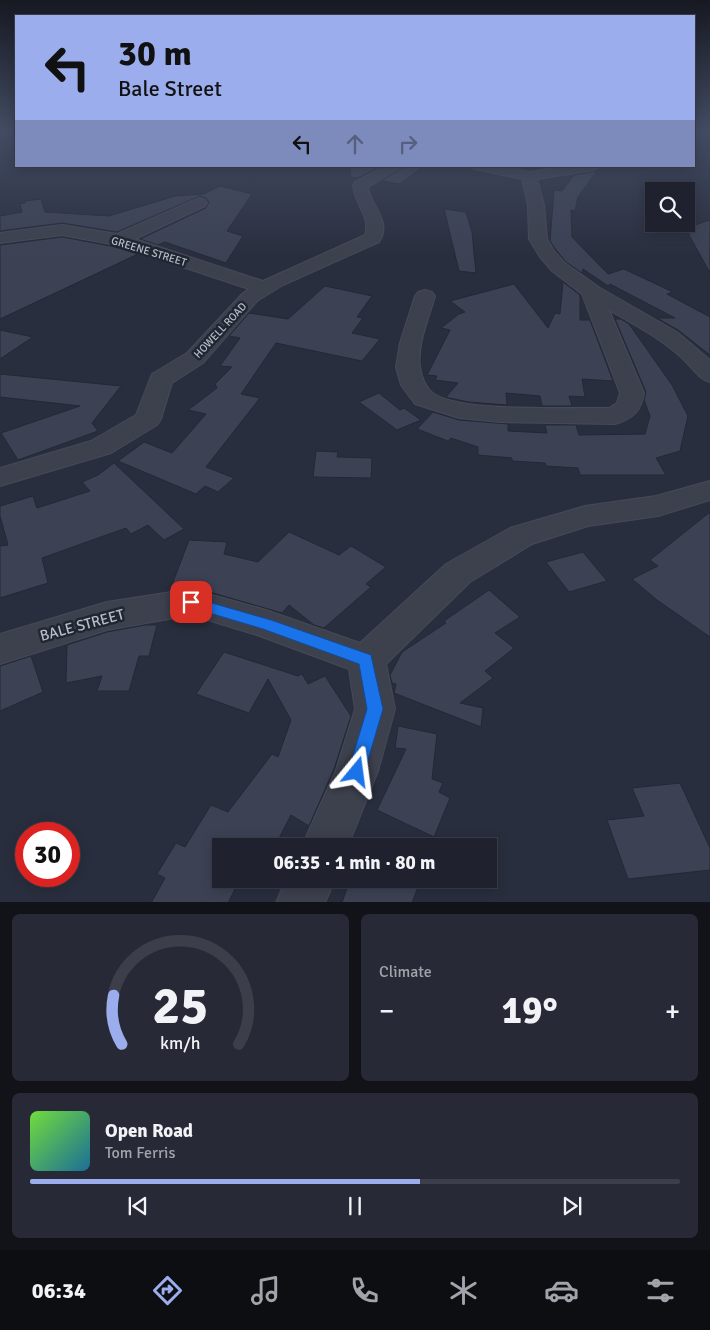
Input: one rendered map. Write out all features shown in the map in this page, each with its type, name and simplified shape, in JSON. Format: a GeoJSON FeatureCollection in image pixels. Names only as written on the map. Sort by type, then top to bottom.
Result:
{"type":"FeatureCollection","features":[{"type":"Feature","properties":{"kind":"street","name":"HOWELL ROAD"},"geometry":{"type":"LineString","coordinates":[[0,477],[101,447],[148,419],[161,378],[195,358],[250,297],[276,281],[373,238],[377,229],[373,214],[360,192],[360,185],[384,172]]}},
{"type":"Feature","properties":{"kind":"street"},"geometry":{"type":"LineString","coordinates":[[509,172],[529,176],[554,172]]}},
{"type":"Feature","properties":{"kind":"street"},"geometry":{"type":"LineString","coordinates":[[529,176],[537,207],[535,222],[539,240],[552,259],[567,274],[591,292],[662,332],[684,348],[710,375]]}},
{"type":"Feature","properties":{"kind":"street"},"geometry":{"type":"LineString","coordinates":[[119,240],[199,203]]}},
{"type":"Feature","properties":{"kind":"street","name":"GREENE STREET"},"geometry":{"type":"LineString","coordinates":[[0,238],[62,230],[119,240],[265,288]]}},
{"type":"Feature","properties":{"kind":"street"},"geometry":{"type":"LineString","coordinates":[[425,296],[411,343],[408,366],[413,385],[424,399],[459,410],[500,414],[615,416],[629,406],[632,393],[591,292]]}},
{"type":"Feature","properties":{"kind":"street"},"geometry":{"type":"LineString","coordinates":[[328,838],[357,772],[375,709],[366,660],[458,573],[521,536],[585,516],[658,506],[710,490]]}},
{"type":"Feature","properties":{"kind":"street","name":"BALE STREET"},"geometry":{"type":"LineString","coordinates":[[0,649],[107,616],[191,602],[266,624],[366,660]]}},
{"type":"Feature","properties":{"kind":"street"},"geometry":{"type":"LineString","coordinates":[[300,902],[307,888]]}},
{"type":"Feature","properties":{"kind":"building"},"geometry":{"type":"Polygon","coordinates":[[[350,172],[369,172],[358,178],[350,177],[350,172]]]}},
{"type":"Feature","properties":{"kind":"building"},"geometry":{"type":"Polygon","coordinates":[[[395,172],[416,172],[400,184],[381,181],[395,172]]]}},
{"type":"Feature","properties":{"kind":"building"},"geometry":{"type":"Polygon","coordinates":[[[596,172],[578,197],[575,211],[571,210],[572,237],[608,274],[624,269],[673,292],[667,294],[710,317],[710,355],[678,330],[657,318],[675,318],[610,284],[608,286],[583,269],[582,273],[566,262],[556,250],[550,241],[554,190],[562,191],[574,175],[596,172]]]}},
{"type":"Feature","properties":{"kind":"building"},"geometry":{"type":"Polygon","coordinates":[[[220,186],[252,194],[227,231],[243,236],[226,263],[165,242],[158,245],[140,239],[206,208],[209,202],[206,198],[200,196],[117,232],[62,223],[0,231],[0,216],[22,212],[20,204],[25,203],[25,201],[41,199],[45,212],[109,216],[175,196],[204,194],[220,186]]]}},
{"type":"Feature","properties":{"kind":"building"},"geometry":{"type":"Polygon","coordinates":[[[444,209],[466,212],[472,232],[476,273],[459,271],[444,209]]]}},
{"type":"Feature","properties":{"kind":"building"},"geometry":{"type":"Polygon","coordinates":[[[710,220],[710,273],[689,235],[689,232],[695,232],[695,225],[710,220]]]}},
{"type":"Feature","properties":{"kind":"building"},"geometry":{"type":"Polygon","coordinates":[[[62,237],[116,247],[138,254],[0,319],[0,245],[62,237]]]}},
{"type":"Feature","properties":{"kind":"building"},"geometry":{"type":"Polygon","coordinates":[[[563,282],[580,295],[580,320],[590,320],[613,381],[582,379],[585,397],[569,396],[572,406],[542,406],[540,396],[506,393],[507,405],[469,402],[446,397],[458,383],[435,380],[437,376],[427,375],[450,330],[441,328],[459,314],[465,312],[450,301],[514,284],[548,328],[555,313],[560,314],[563,282]]]}},
{"type":"Feature","properties":{"kind":"building"},"geometry":{"type":"Polygon","coordinates":[[[325,286],[372,296],[357,317],[363,318],[352,333],[380,339],[362,361],[276,343],[241,394],[260,398],[206,467],[234,478],[218,492],[205,486],[196,494],[118,461],[144,442],[172,453],[206,414],[188,410],[217,388],[215,384],[232,367],[220,366],[240,338],[229,336],[249,313],[288,319],[325,286]]]}},
{"type":"Feature","properties":{"kind":"building"},"geometry":{"type":"Polygon","coordinates":[[[615,319],[621,319],[629,324],[672,385],[688,416],[680,451],[656,458],[666,475],[580,475],[578,468],[546,466],[545,463],[512,461],[512,458],[478,455],[478,447],[451,438],[448,441],[417,429],[433,412],[459,420],[508,424],[508,431],[547,433],[545,425],[576,425],[579,435],[645,434],[650,416],[644,400],[646,392],[615,319]]]}},
{"type":"Feature","properties":{"kind":"building"},"geometry":{"type":"Polygon","coordinates":[[[0,330],[33,337],[0,359],[0,330]]]}},
{"type":"Feature","properties":{"kind":"building"},"geometry":{"type":"Polygon","coordinates":[[[0,374],[121,386],[92,423],[98,431],[18,460],[1,433],[80,406],[0,397],[0,374]]]}},
{"type":"Feature","properties":{"kind":"building"},"geometry":{"type":"Polygon","coordinates":[[[379,393],[400,410],[404,408],[421,420],[397,430],[359,402],[379,393]]]}},
{"type":"Feature","properties":{"kind":"building"},"geometry":{"type":"Polygon","coordinates":[[[316,451],[338,452],[337,457],[372,458],[371,478],[313,477],[316,451]]]}},
{"type":"Feature","properties":{"kind":"building"},"geometry":{"type":"Polygon","coordinates":[[[114,463],[184,529],[164,540],[148,525],[131,534],[126,528],[42,558],[48,583],[0,598],[0,546],[8,545],[0,516],[0,506],[33,496],[37,508],[90,491],[82,482],[98,475],[114,463]]]}},
{"type":"Feature","properties":{"kind":"building"},"geometry":{"type":"Polygon","coordinates":[[[710,512],[710,637],[657,600],[632,579],[658,566],[650,560],[710,512]]]}},
{"type":"Feature","properties":{"kind":"building"},"geometry":{"type":"Polygon","coordinates":[[[289,532],[339,555],[351,546],[386,567],[366,584],[371,587],[324,628],[314,625],[289,605],[282,613],[192,587],[170,590],[189,540],[227,542],[224,554],[258,562],[289,532]]]}},
{"type":"Feature","properties":{"kind":"building"},"geometry":{"type":"Polygon","coordinates":[[[583,552],[607,581],[569,592],[546,562],[583,552]]]}},
{"type":"Feature","properties":{"kind":"building"},"geometry":{"type":"Polygon","coordinates":[[[489,590],[520,617],[495,633],[514,648],[485,671],[493,678],[460,703],[483,708],[481,727],[394,693],[396,684],[392,683],[390,675],[402,652],[446,623],[444,621],[489,590]]]}},
{"type":"Feature","properties":{"kind":"building"},"geometry":{"type":"Polygon","coordinates":[[[145,625],[157,625],[149,656],[139,656],[129,691],[97,691],[102,676],[66,683],[67,645],[107,632],[145,625]]]}},
{"type":"Feature","properties":{"kind":"building"},"geometry":{"type":"Polygon","coordinates":[[[224,652],[298,676],[302,674],[308,684],[325,676],[351,716],[334,769],[309,826],[291,815],[279,838],[212,838],[212,888],[235,889],[228,902],[152,902],[165,878],[157,874],[176,843],[185,847],[211,805],[228,812],[272,754],[278,757],[291,720],[268,679],[249,713],[196,694],[224,652]]]}},
{"type":"Feature","properties":{"kind":"building"},"geometry":{"type":"Polygon","coordinates":[[[31,656],[43,692],[0,711],[0,666],[31,656]]]}},
{"type":"Feature","properties":{"kind":"building"},"geometry":{"type":"Polygon","coordinates":[[[398,726],[437,734],[432,779],[443,783],[439,792],[450,798],[434,837],[377,810],[406,749],[395,748],[398,726]]]}},
{"type":"Feature","properties":{"kind":"building"},"geometry":{"type":"Polygon","coordinates":[[[680,783],[710,848],[710,870],[628,879],[607,820],[644,816],[632,788],[680,783]]]}},
{"type":"Feature","properties":{"kind":"building"},"geometry":{"type":"Polygon","coordinates":[[[347,888],[418,888],[412,902],[342,902],[347,888]]]}},
{"type":"Feature","properties":{"kind":"route"},"geometry":{"type":"LineString","coordinates":[[191,602],[266,624],[366,660],[375,709],[357,772]]}}]}
